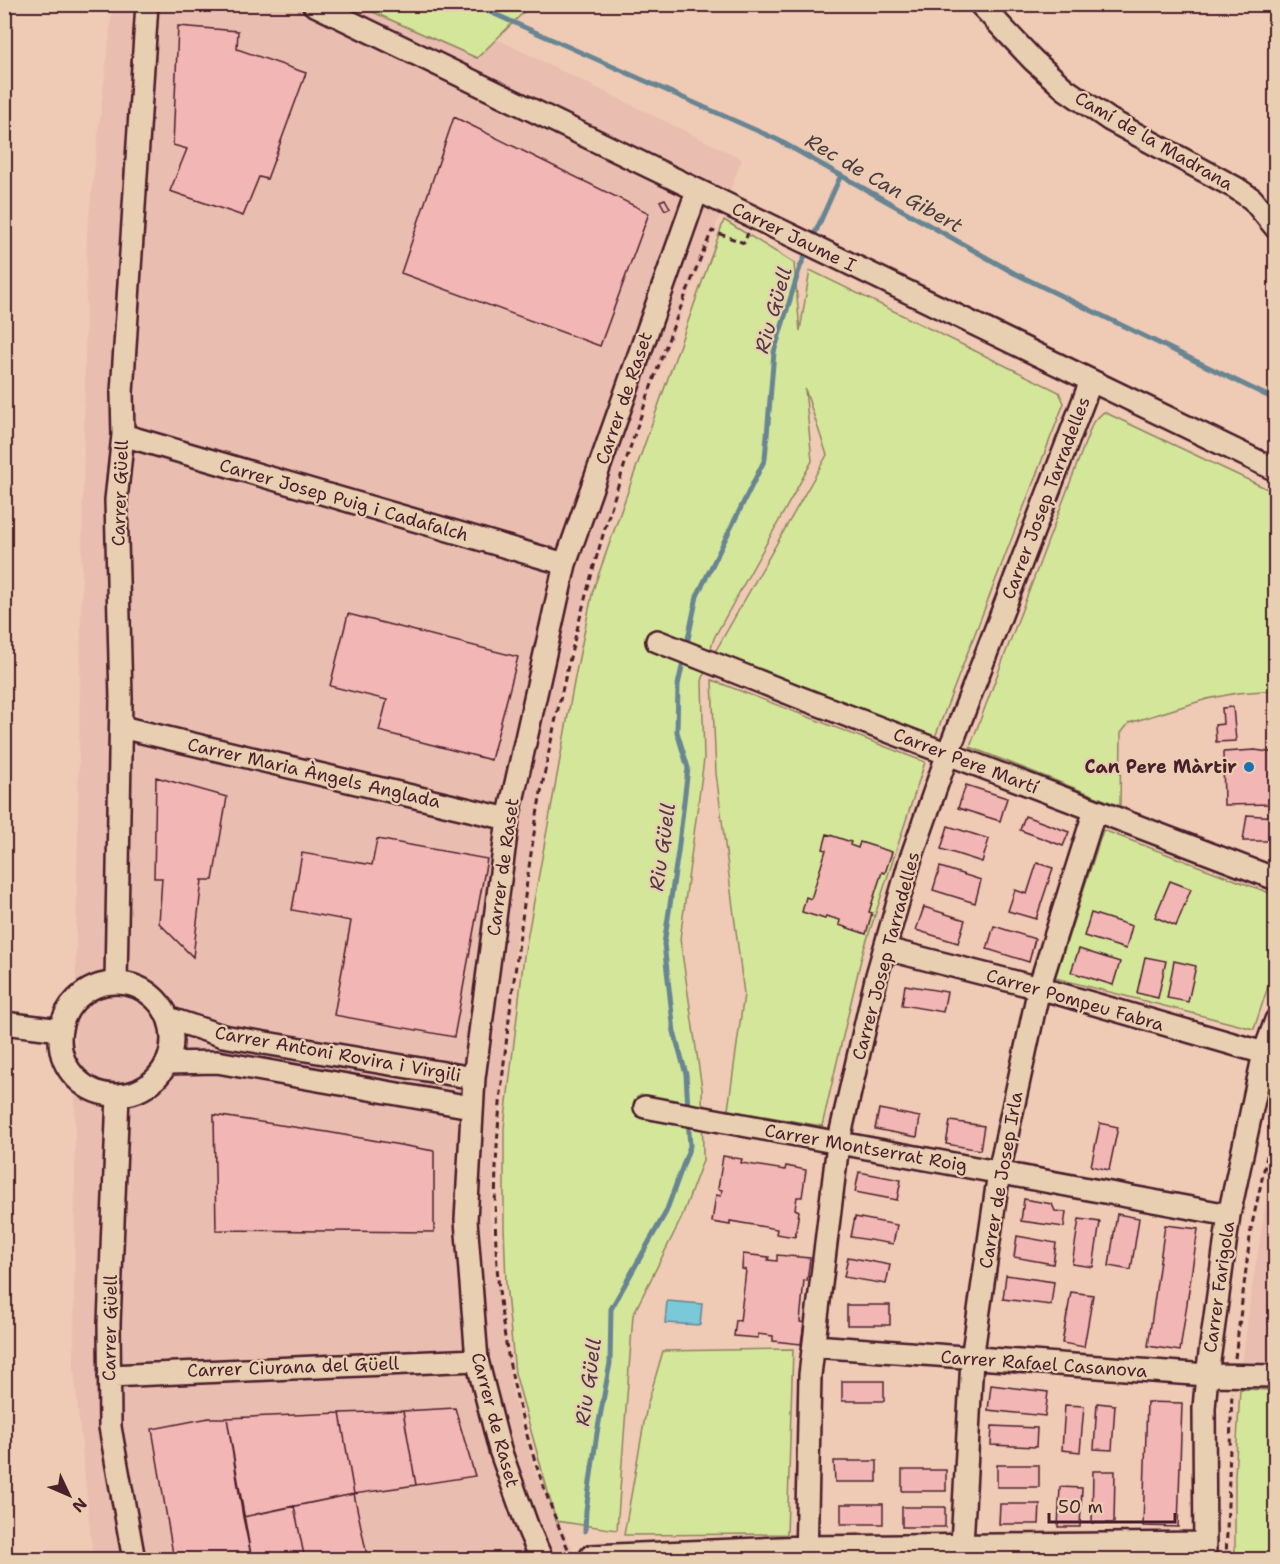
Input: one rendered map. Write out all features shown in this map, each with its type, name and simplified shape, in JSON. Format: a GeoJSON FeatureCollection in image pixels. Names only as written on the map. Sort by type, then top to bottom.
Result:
{"type":"FeatureCollection","features":[{"type":"Feature","properties":{"kind":"street","name":"Carrer Güell"},"geometry":{"type":"LineString","coordinates":[[116,982],[121,727],[116,500],[123,435],[122,393],[147,4]]}},
{"type":"Feature","properties":{"kind":"street","name":"Carrer Jaume I"},"geometry":{"type":"LineString","coordinates":[[313,4],[1275,470]]}},
{"type":"Feature","properties":{"kind":"street","name":"Camí de la Madrana"},"geometry":{"type":"LineString","coordinates":[[980,4],[1065,89],[1110,120],[1236,188],[1252,200],[1275,228]]}},
{"type":"Feature","properties":{"kind":"street","name":"Carrer de Raset"},"geometry":{"type":"LineString","coordinates":[[542,1560],[500,1450],[477,1360],[466,1220],[474,1078],[508,819],[565,564],[697,191]]}},
{"type":"Feature","properties":{"kind":"street","name":"Carrer Josep Tarradelles"},"geometry":{"type":"LineString","coordinates":[[805,1553],[810,1375],[838,1144],[877,975],[910,861],[948,753],[1091,381]]}},
{"type":"Feature","properties":{"kind":"street","name":"Carrer Josep Puig i Cadafalch"},"geometry":{"type":"LineString","coordinates":[[123,435],[565,564]]}},
{"type":"Feature","properties":{"kind":"street","name":"Carrer Pere Martí"},"geometry":{"type":"LineString","coordinates":[[657,641],[1275,879]]}},
{"type":"Feature","properties":{"kind":"street","name":"Carrer Maria Àngels Anglada"},"geometry":{"type":"LineString","coordinates":[[121,727],[508,819]]}},
{"type":"Feature","properties":{"kind":"street","name":"Carrer de Josep Irla"},"geometry":{"type":"LineString","coordinates":[[962,1552],[972,1359],[999,1172],[1039,988],[1095,810]]}},
{"type":"Feature","properties":{"kind":"street","name":"Carrer Pompeu Fabra"},"geometry":{"type":"LineString","coordinates":[[886,949],[1039,988],[1264,1053]]}},
{"type":"Feature","properties":{"kind":"street"},"geometry":{"type":"LineString","coordinates":[[116,982],[144,989],[155,998],[168,1018],[173,1037],[167,1063],[161,1073],[142,1089],[118,1095],[97,1092],[72,1074],[62,1055],[61,1030],[66,1013],[82,994],[92,988],[116,982]]}},
{"type":"Feature","properties":{"kind":"street","name":"Carrer Antoni Rovira i Virgili"},"geometry":{"type":"LineString","coordinates":[[168,1018],[223,1036],[474,1078]]}},
{"type":"Feature","properties":{"kind":"street","name":"Carrer Farigola"},"geometry":{"type":"LineString","coordinates":[[1204,1551],[1204,1408],[1207,1375],[1229,1215],[1264,1053],[1275,1020]]}},
{"type":"Feature","properties":{"kind":"street"},"geometry":{"type":"LineString","coordinates":[[4,1023],[61,1030]]}},
{"type":"Feature","properties":{"kind":"street","name":"Carrer Antoni Rovira i Virgili"},"geometry":{"type":"LineString","coordinates":[[167,1063],[217,1062],[471,1107]]}},
{"type":"Feature","properties":{"kind":"street","name":"Carrer Güell"},"geometry":{"type":"LineString","coordinates":[[118,1095],[109,1376],[110,1427],[134,1560]]}},
{"type":"Feature","properties":{"kind":"street","name":"Carrer Montserrat Roig"},"geometry":{"type":"LineString","coordinates":[[645,1107],[1229,1215]]}},
{"type":"Feature","properties":{"kind":"street","name":"Carrer Rafael Casanova"},"geometry":{"type":"LineString","coordinates":[[814,1347],[1207,1375],[1275,1376]]}},
{"type":"Feature","properties":{"kind":"street","name":"Carrer Ciurana del Güell"},"geometry":{"type":"LineString","coordinates":[[109,1376],[477,1360]]}},
{"type":"Feature","properties":{"kind":"street"},"geometry":{"type":"LineString","coordinates":[[582,1558],[805,1553],[1204,1551]]}},
{"type":"Feature","properties":{"kind":"path"},"geometry":{"type":"LineString","coordinates":[[582,1558],[540,1480],[516,1395],[500,1306],[495,1214],[497,1150],[506,1037],[530,857],[547,762],[582,613],[608,520],[659,366],[712,231],[744,243],[754,218]]}},
{"type":"Feature","properties":{"kind":"path"},"geometry":{"type":"LineString","coordinates":[[1226,1560],[1230,1419],[1236,1340],[1251,1229],[1275,1115]]}},
{"type":"Feature","properties":{"kind":"shaded area"},"geometry":{"type":"Polygon","coordinates":[[[113,5],[427,5],[742,159],[623,461],[563,671],[516,940],[490,1215],[512,1393],[536,1475],[577,1559],[93,1559],[74,1367],[76,956],[87,234],[113,5]]]}},
{"type":"Feature","properties":{"kind":"shaded area"},"geometry":{"type":"Polygon","coordinates":[[[1275,1148],[1275,1366],[1242,1365],[1252,1288],[1275,1148]]]}},
{"type":"Feature","properties":{"kind":"green space"},"geometry":{"type":"Polygon","coordinates":[[[357,5],[531,5],[477,58],[357,5]]]}},
{"type":"Feature","properties":{"kind":"green space"},"geometry":{"type":"Polygon","coordinates":[[[724,220],[794,263],[800,331],[810,270],[1059,392],[1064,403],[935,737],[715,652],[827,455],[805,389],[812,461],[714,638],[702,681],[704,759],[680,939],[702,1089],[703,1160],[681,1219],[633,1315],[617,1530],[556,1521],[515,1373],[506,1284],[504,1128],[524,956],[593,590],[724,220]]]}},
{"type":"Feature","properties":{"kind":"green space"},"geometry":{"type":"Polygon","coordinates":[[[1104,412],[1276,493],[1275,690],[1237,693],[1207,699],[1129,723],[1121,733],[1120,806],[970,747],[1093,422],[1104,412]]]}},
{"type":"Feature","properties":{"kind":"green space"},"geometry":{"type":"Polygon","coordinates":[[[712,680],[925,762],[862,955],[822,1126],[728,1110],[744,994],[716,773],[712,680]]]}},
{"type":"Feature","properties":{"kind":"green space"},"geometry":{"type":"Polygon","coordinates":[[[1103,830],[1275,895],[1275,965],[1254,1029],[1055,978],[1103,830]]]}},
{"type":"Feature","properties":{"kind":"green space"},"geometry":{"type":"Polygon","coordinates":[[[793,1349],[787,1534],[624,1535],[647,1406],[663,1351],[793,1349]]]}},
{"type":"Feature","properties":{"kind":"green space"},"geometry":{"type":"Polygon","coordinates":[[[1240,1389],[1275,1390],[1275,1559],[1235,1559],[1235,1476],[1240,1389]]]}},
{"type":"Feature","properties":{"kind":"water"},"geometry":{"type":"Polygon","coordinates":[[[667,1301],[702,1304],[700,1325],[665,1323],[667,1301]]]}},
{"type":"Feature","properties":{"kind":"building"},"geometry":{"type":"Polygon","coordinates":[[[178,26],[238,31],[237,49],[306,73],[267,179],[259,177],[243,216],[170,191],[187,149],[173,145],[178,26]]]}},
{"type":"Feature","properties":{"kind":"building"},"geometry":{"type":"Polygon","coordinates":[[[454,117],[649,213],[600,346],[401,273],[454,117]]]}},
{"type":"Feature","properties":{"kind":"building"},"geometry":{"type":"Polygon","coordinates":[[[665,199],[670,208],[665,210],[660,201],[665,199]]]}},
{"type":"Feature","properties":{"kind":"building"},"geometry":{"type":"Polygon","coordinates":[[[348,614],[518,657],[491,760],[379,731],[387,700],[330,686],[348,614]]]}},
{"type":"Feature","properties":{"kind":"building"},"geometry":{"type":"Polygon","coordinates":[[[1233,707],[1236,741],[1216,742],[1215,725],[1223,724],[1222,708],[1233,707]]]}},
{"type":"Feature","properties":{"kind":"building","name":"Can Pere Màrtir"},"geometry":{"type":"Polygon","coordinates":[[[1255,750],[1276,753],[1276,780],[1273,780],[1272,804],[1224,805],[1223,752],[1255,750]]]}},
{"type":"Feature","properties":{"kind":"building"},"geometry":{"type":"Polygon","coordinates":[[[156,777],[227,797],[213,880],[202,880],[193,957],[159,923],[162,878],[154,878],[156,777]]]}},
{"type":"Feature","properties":{"kind":"building"},"geometry":{"type":"Polygon","coordinates":[[[966,785],[1007,798],[1000,821],[958,808],[966,785]]]}},
{"type":"Feature","properties":{"kind":"building","name":"Can Pere Màrtir"},"geometry":{"type":"Polygon","coordinates":[[[1247,815],[1276,817],[1276,841],[1243,841],[1247,815]]]}},
{"type":"Feature","properties":{"kind":"building"},"geometry":{"type":"Polygon","coordinates":[[[1025,816],[1069,832],[1063,846],[1020,830],[1025,816]]]}},
{"type":"Feature","properties":{"kind":"building"},"geometry":{"type":"Polygon","coordinates":[[[948,826],[989,839],[982,862],[941,849],[948,826]]]}},
{"type":"Feature","properties":{"kind":"building"},"geometry":{"type":"Polygon","coordinates":[[[827,834],[851,842],[850,845],[858,848],[860,842],[892,852],[885,873],[882,872],[869,912],[872,913],[866,934],[839,925],[840,920],[826,916],[825,919],[802,912],[806,897],[811,899],[826,850],[823,849],[827,834]]]}},
{"type":"Feature","properties":{"kind":"building"},"geometry":{"type":"Polygon","coordinates":[[[377,839],[487,859],[454,1037],[334,1015],[351,921],[292,910],[302,853],[372,865],[377,839]]]}},
{"type":"Feature","properties":{"kind":"building"},"geometry":{"type":"Polygon","coordinates":[[[1037,863],[1053,868],[1036,919],[1008,911],[1015,890],[1027,894],[1037,863]]]}},
{"type":"Feature","properties":{"kind":"building"},"geometry":{"type":"Polygon","coordinates":[[[940,867],[981,880],[975,903],[933,890],[940,867]]]}},
{"type":"Feature","properties":{"kind":"building"},"geometry":{"type":"Polygon","coordinates":[[[1170,881],[1191,889],[1176,926],[1155,917],[1170,881]]]}},
{"type":"Feature","properties":{"kind":"building"},"geometry":{"type":"Polygon","coordinates":[[[924,907],[965,920],[958,943],[916,930],[924,907]]]}},
{"type":"Feature","properties":{"kind":"building"},"geometry":{"type":"Polygon","coordinates":[[[1091,913],[1132,926],[1126,949],[1084,936],[1091,913]]]}},
{"type":"Feature","properties":{"kind":"building"},"geometry":{"type":"Polygon","coordinates":[[[994,926],[1035,939],[1029,962],[987,949],[994,926]]]}},
{"type":"Feature","properties":{"kind":"building"},"geometry":{"type":"Polygon","coordinates":[[[1079,949],[1120,962],[1113,985],[1071,972],[1079,949]]]}},
{"type":"Feature","properties":{"kind":"building"},"geometry":{"type":"Polygon","coordinates":[[[1145,957],[1166,961],[1158,998],[1137,993],[1145,957]]]}},
{"type":"Feature","properties":{"kind":"building"},"geometry":{"type":"Polygon","coordinates":[[[1174,961],[1196,966],[1188,1002],[1167,998],[1174,961]]]}},
{"type":"Feature","properties":{"kind":"building"},"geometry":{"type":"Polygon","coordinates":[[[905,985],[947,992],[943,1012],[902,1005],[905,985]]]}},
{"type":"Feature","properties":{"kind":"building"},"geometry":{"type":"Polygon","coordinates":[[[879,1109],[920,1117],[917,1137],[875,1129],[879,1109]]]}},
{"type":"Feature","properties":{"kind":"building"},"geometry":{"type":"Polygon","coordinates":[[[214,1115],[434,1151],[434,1232],[216,1230],[214,1115]]]}},
{"type":"Feature","properties":{"kind":"building"},"geometry":{"type":"Polygon","coordinates":[[[950,1121],[984,1126],[980,1150],[946,1144],[950,1121]]]}},
{"type":"Feature","properties":{"kind":"building"},"geometry":{"type":"Polygon","coordinates":[[[1100,1123],[1118,1127],[1109,1170],[1091,1166],[1100,1123]]]}},
{"type":"Feature","properties":{"kind":"building"},"geometry":{"type":"Polygon","coordinates":[[[723,1156],[742,1159],[741,1163],[785,1170],[786,1166],[806,1170],[802,1197],[797,1197],[795,1209],[799,1211],[795,1237],[776,1234],[777,1229],[730,1221],[730,1225],[712,1222],[716,1195],[721,1196],[722,1190],[718,1189],[723,1156]]]}},
{"type":"Feature","properties":{"kind":"building"},"geometry":{"type":"Polygon","coordinates":[[[859,1172],[901,1180],[897,1200],[855,1192],[859,1172]]]}},
{"type":"Feature","properties":{"kind":"building"},"geometry":{"type":"Polygon","coordinates":[[[1024,1199],[1052,1204],[1055,1211],[1066,1212],[1064,1227],[1021,1221],[1024,1199]]]}},
{"type":"Feature","properties":{"kind":"building"},"geometry":{"type":"Polygon","coordinates":[[[1117,1214],[1139,1218],[1131,1270],[1109,1266],[1117,1214]]]}},
{"type":"Feature","properties":{"kind":"building"},"geometry":{"type":"Polygon","coordinates":[[[855,1217],[897,1225],[893,1244],[851,1237],[855,1217]]]}},
{"type":"Feature","properties":{"kind":"building"},"geometry":{"type":"Polygon","coordinates":[[[1079,1219],[1100,1222],[1093,1267],[1072,1264],[1079,1219]]]}},
{"type":"Feature","properties":{"kind":"building"},"geometry":{"type":"Polygon","coordinates":[[[1165,1225],[1198,1229],[1180,1351],[1148,1346],[1165,1225]]]}},
{"type":"Feature","properties":{"kind":"building"},"geometry":{"type":"Polygon","coordinates":[[[1017,1236],[1056,1243],[1053,1264],[1014,1257],[1017,1236]]]}},
{"type":"Feature","properties":{"kind":"building"},"geometry":{"type":"Polygon","coordinates":[[[743,1254],[769,1257],[768,1260],[777,1261],[777,1255],[810,1258],[807,1281],[804,1280],[800,1322],[804,1323],[801,1344],[773,1341],[773,1336],[758,1334],[758,1338],[734,1336],[736,1320],[740,1321],[746,1270],[742,1269],[743,1254]]]}},
{"type":"Feature","properties":{"kind":"building"},"geometry":{"type":"Polygon","coordinates":[[[848,1257],[890,1265],[886,1284],[844,1277],[848,1257]]]}},
{"type":"Feature","properties":{"kind":"building"},"geometry":{"type":"Polygon","coordinates":[[[1006,1275],[1054,1282],[1051,1305],[1003,1299],[1006,1275]]]}},
{"type":"Feature","properties":{"kind":"building"},"geometry":{"type":"Polygon","coordinates":[[[1071,1292],[1093,1295],[1084,1347],[1062,1343],[1071,1292]]]}},
{"type":"Feature","properties":{"kind":"building"},"geometry":{"type":"Polygon","coordinates":[[[847,1305],[890,1305],[890,1325],[847,1325],[847,1305]]]}},
{"type":"Feature","properties":{"kind":"building"},"geometry":{"type":"Polygon","coordinates":[[[842,1381],[884,1381],[884,1401],[842,1401],[842,1381]]]}},
{"type":"Feature","properties":{"kind":"building"},"geometry":{"type":"Polygon","coordinates":[[[991,1385],[1048,1392],[1045,1416],[988,1410],[991,1385]]]}},
{"type":"Feature","properties":{"kind":"building"},"geometry":{"type":"Polygon","coordinates":[[[1147,1402],[1182,1403],[1178,1527],[1143,1526],[1147,1402]]]}},
{"type":"Feature","properties":{"kind":"building"},"geometry":{"type":"Polygon","coordinates":[[[1097,1403],[1115,1405],[1112,1450],[1094,1449],[1097,1403]]]}},
{"type":"Feature","properties":{"kind":"building"},"geometry":{"type":"Polygon","coordinates":[[[1065,1405],[1084,1406],[1080,1452],[1062,1450],[1065,1405]]]}},
{"type":"Feature","properties":{"kind":"building"},"geometry":{"type":"Polygon","coordinates":[[[455,1408],[475,1476],[416,1485],[403,1411],[455,1408]]]}},
{"type":"Feature","properties":{"kind":"building"},"geometry":{"type":"Polygon","coordinates":[[[403,1411],[416,1485],[354,1494],[340,1413],[403,1411]]]}},
{"type":"Feature","properties":{"kind":"building"},"geometry":{"type":"Polygon","coordinates":[[[340,1413],[354,1494],[243,1517],[227,1418],[340,1413]]]}},
{"type":"Feature","properties":{"kind":"building"},"geometry":{"type":"Polygon","coordinates":[[[209,1418],[227,1418],[252,1560],[174,1560],[152,1429],[209,1418]]]}},
{"type":"Feature","properties":{"kind":"building"},"geometry":{"type":"Polygon","coordinates":[[[992,1426],[1037,1428],[1036,1447],[991,1445],[992,1426]]]}},
{"type":"Feature","properties":{"kind":"building"},"geometry":{"type":"Polygon","coordinates":[[[834,1461],[877,1461],[877,1482],[835,1482],[834,1461]]]}},
{"type":"Feature","properties":{"kind":"building"},"geometry":{"type":"Polygon","coordinates":[[[997,1465],[1039,1465],[1039,1487],[997,1487],[997,1465]]]}},
{"type":"Feature","properties":{"kind":"building"},"geometry":{"type":"Polygon","coordinates":[[[902,1470],[946,1470],[946,1491],[902,1491],[902,1470]]]}},
{"type":"Feature","properties":{"kind":"building"},"geometry":{"type":"Polygon","coordinates":[[[1093,1471],[1115,1471],[1114,1523],[1092,1523],[1093,1471]]]}},
{"type":"Feature","properties":{"kind":"building"},"geometry":{"type":"Polygon","coordinates":[[[1060,1487],[1082,1488],[1080,1527],[1058,1527],[1060,1487]]]}},
{"type":"Feature","properties":{"kind":"building"},"geometry":{"type":"Polygon","coordinates":[[[354,1494],[368,1560],[305,1560],[294,1506],[354,1494]]]}},
{"type":"Feature","properties":{"kind":"building"},"geometry":{"type":"Polygon","coordinates":[[[841,1504],[883,1504],[883,1524],[841,1524],[841,1504]]]}},
{"type":"Feature","properties":{"kind":"building"},"geometry":{"type":"Polygon","coordinates":[[[1000,1504],[1040,1504],[1039,1524],[999,1524],[1000,1504]]]}},
{"type":"Feature","properties":{"kind":"building"},"geometry":{"type":"Polygon","coordinates":[[[294,1506],[305,1560],[252,1560],[243,1517],[294,1506]]]}},
{"type":"Feature","properties":{"kind":"building"},"geometry":{"type":"Polygon","coordinates":[[[902,1507],[945,1507],[945,1527],[902,1527],[902,1507]]]}},
{"type":"Feature","properties":{"kind":"waterway","name":"Rec de Can Gibert"},"geometry":{"type":"LineString","coordinates":[[472,4],[778,140],[1014,273],[1276,400]]}},
{"type":"Feature","properties":{"kind":"waterway","name":"Riu Güell"},"geometry":{"type":"LineString","coordinates":[[812,240],[841,175]]}},
{"type":"Feature","properties":{"kind":"waterway","name":"Riu Güell"},"geometry":{"type":"LineString","coordinates":[[686,648],[697,596],[765,459],[774,352],[800,267],[809,248]]}},
{"type":"Feature","properties":{"kind":"waterway","name":"Riu Güell"},"geometry":{"type":"LineString","coordinates":[[684,657],[678,685],[677,732],[688,768],[664,944],[674,1032],[686,1074],[688,1110]]}},
{"type":"Feature","properties":{"kind":"waterway","name":"Riu Güell"},"geometry":{"type":"LineString","coordinates":[[585,1531],[597,1433],[610,1363],[611,1309],[666,1212],[690,1146],[688,1119]]}},
{"type":"Feature","properties":{"kind":"place","name":"Can Pere Màrtir"},"geometry":{"type":"Point","coordinates":[1249,767]}}]}
